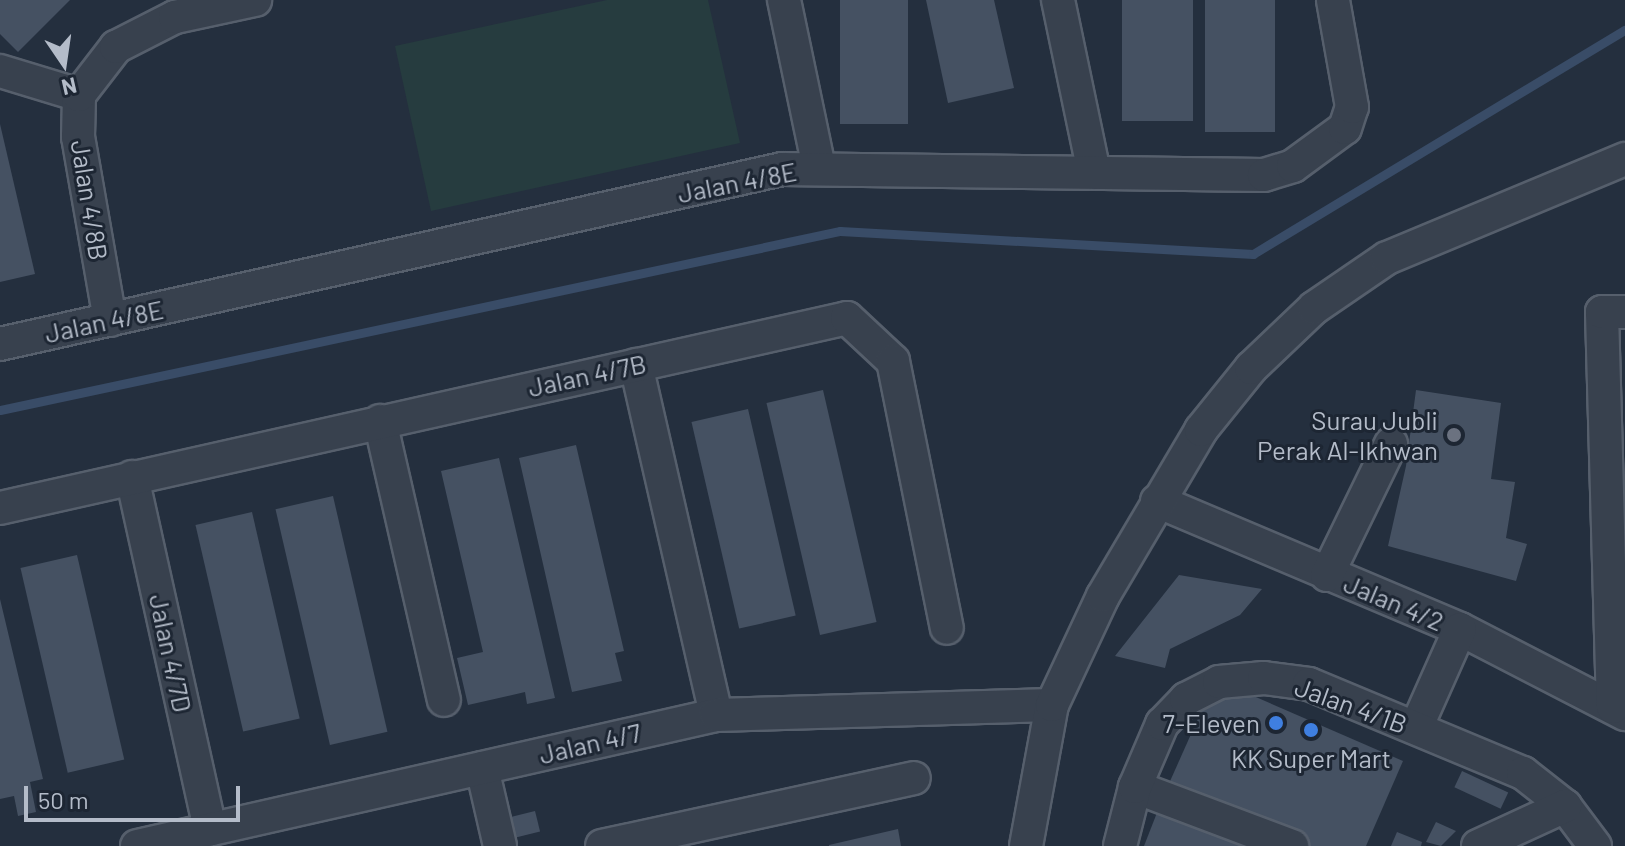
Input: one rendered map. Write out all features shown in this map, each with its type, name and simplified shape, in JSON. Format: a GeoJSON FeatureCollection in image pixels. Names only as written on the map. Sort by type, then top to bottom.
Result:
{"type":"FeatureCollection","features":[{"type":"Feature","properties":{"kind":"street"},"geometry":{"type":"LineString","coordinates":[[0,71],[79,95],[116,47],[173,9],[255,0]]}},
{"type":"Feature","properties":{"kind":"street"},"geometry":{"type":"LineString","coordinates":[[784,0],[819,167]]}},
{"type":"Feature","properties":{"kind":"street"},"geometry":{"type":"LineString","coordinates":[[1058,0],[1094,172]]}},
{"type":"Feature","properties":{"kind":"street","name":"Jalan 4/8E"},"geometry":{"type":"LineString","coordinates":[[0,344],[782,169],[819,167],[1264,175],[1293,166],[1345,128],[1352,107],[1333,0]]}},
{"type":"Feature","properties":{"kind":"street","name":"Jalan 4/8B"},"geometry":{"type":"LineString","coordinates":[[79,95],[78,137],[110,320]]}},
{"type":"Feature","properties":{"kind":"street"},"geometry":{"type":"LineString","coordinates":[[1026,846],[1052,705],[1103,596],[1201,430],[1251,368],[1314,308],[1387,258],[1625,159]]}},
{"type":"Feature","properties":{"kind":"street"},"geometry":{"type":"LineString","coordinates":[[1619,710],[1616,464],[1602,312],[1625,312]]}},
{"type":"Feature","properties":{"kind":"street","name":"Jalan 4/7B"},"geometry":{"type":"LineString","coordinates":[[0,508],[847,318],[893,361],[947,628]]}},
{"type":"Feature","properties":{"kind":"street"},"geometry":{"type":"LineString","coordinates":[[636,365],[716,715]]}},
{"type":"Feature","properties":{"kind":"street"},"geometry":{"type":"LineString","coordinates":[[380,421],[444,700]]}},
{"type":"Feature","properties":{"kind":"street"},"geometry":{"type":"LineString","coordinates":[[1327,575],[1391,444]]}},
{"type":"Feature","properties":{"kind":"street","name":"Jalan 4/7D"},"geometry":{"type":"LineString","coordinates":[[132,477],[210,829]]}},
{"type":"Feature","properties":{"kind":"street","name":"Jalan 4/2"},"geometry":{"type":"LineString","coordinates":[[1157,501],[1460,629],[1619,710]]}},
{"type":"Feature","properties":{"kind":"street"},"geometry":{"type":"LineString","coordinates":[[1416,728],[1460,629]]}},
{"type":"Feature","properties":{"kind":"street","name":"Jalan 4/1B"},"geometry":{"type":"LineString","coordinates":[[1120,846],[1135,787],[1162,724],[1186,699],[1219,682],[1264,678],[1309,684],[1523,773],[1565,806],[1595,846]]}},
{"type":"Feature","properties":{"kind":"street","name":"Jalan 4/7"},"geometry":{"type":"LineString","coordinates":[[137,846],[716,715],[1052,705]]}},
{"type":"Feature","properties":{"kind":"street"},"geometry":{"type":"LineString","coordinates":[[482,768],[500,846]]}},
{"type":"Feature","properties":{"kind":"street"},"geometry":{"type":"LineString","coordinates":[[602,846],[914,778]]}},
{"type":"Feature","properties":{"kind":"street"},"geometry":{"type":"LineString","coordinates":[[1135,787],[1292,846]]}},
{"type":"Feature","properties":{"kind":"street"},"geometry":{"type":"LineString","coordinates":[[1478,846],[1565,806]]}},
{"type":"Feature","properties":{"kind":"green space"},"geometry":{"type":"Polygon","coordinates":[[[607,0],[708,0],[740,143],[431,211],[395,46],[607,0]]]}},
{"type":"Feature","properties":{"kind":"building"},"geometry":{"type":"Polygon","coordinates":[[[0,0],[70,0],[18,52],[0,34],[0,0]]]}},
{"type":"Feature","properties":{"kind":"building"},"geometry":{"type":"Polygon","coordinates":[[[840,0],[908,0],[908,124],[840,124],[840,0]]]}},
{"type":"Feature","properties":{"kind":"building"},"geometry":{"type":"Polygon","coordinates":[[[926,0],[994,0],[1014,88],[948,103],[926,0]]]}},
{"type":"Feature","properties":{"kind":"building"},"geometry":{"type":"Polygon","coordinates":[[[1122,0],[1193,0],[1193,121],[1122,121],[1122,0]]]}},
{"type":"Feature","properties":{"kind":"building"},"geometry":{"type":"Polygon","coordinates":[[[1205,0],[1275,0],[1275,132],[1205,132],[1205,0]]]}},
{"type":"Feature","properties":{"kind":"building"},"geometry":{"type":"Polygon","coordinates":[[[0,124],[35,274],[0,282],[0,124]]]}},
{"type":"Feature","properties":{"kind":"building"},"geometry":{"type":"Polygon","coordinates":[[[823,390],[877,622],[820,635],[766,403],[823,390]]]}},
{"type":"Feature","properties":{"kind":"building"},"geometry":{"type":"Polygon","coordinates":[[[1416,390],[1501,403],[1491,479],[1515,482],[1506,538],[1527,544],[1516,581],[1388,546],[1406,466],[1416,390]]]}},
{"type":"Feature","properties":{"kind":"building"},"geometry":{"type":"Polygon","coordinates":[[[748,409],[796,616],[739,629],[691,422],[748,409]]]}},
{"type":"Feature","properties":{"kind":"building"},"geometry":{"type":"Polygon","coordinates":[[[576,445],[624,651],[615,653],[622,681],[572,692],[519,458],[576,445]]]}},
{"type":"Feature","properties":{"kind":"building"},"geometry":{"type":"Polygon","coordinates":[[[499,458],[555,698],[527,704],[525,692],[468,705],[457,658],[483,652],[441,471],[499,458]]]}},
{"type":"Feature","properties":{"kind":"building"},"geometry":{"type":"Polygon","coordinates":[[[333,496],[387,732],[330,745],[276,509],[333,496]]]}},
{"type":"Feature","properties":{"kind":"building"},"geometry":{"type":"Polygon","coordinates":[[[252,512],[300,719],[243,732],[195,525],[252,512]]]}},
{"type":"Feature","properties":{"kind":"building"},"geometry":{"type":"Polygon","coordinates":[[[77,555],[124,760],[68,773],[20,568],[77,555]]]}},
{"type":"Feature","properties":{"kind":"building"},"geometry":{"type":"Polygon","coordinates":[[[1179,575],[1262,589],[1240,615],[1170,649],[1165,668],[1115,656],[1179,575]]]}},
{"type":"Feature","properties":{"kind":"building"},"geometry":{"type":"Polygon","coordinates":[[[0,599],[43,779],[30,782],[36,812],[18,816],[14,796],[0,799],[0,599]]]}},
{"type":"Feature","properties":{"kind":"building"},"geometry":{"type":"Polygon","coordinates":[[[1242,691],[1403,761],[1366,846],[1305,846],[1167,788],[1208,696],[1242,691]]]}},
{"type":"Feature","properties":{"kind":"building"},"geometry":{"type":"Polygon","coordinates":[[[1462,771],[1508,793],[1501,809],[1454,787],[1462,771]]]}},
{"type":"Feature","properties":{"kind":"building"},"geometry":{"type":"Polygon","coordinates":[[[1160,805],[1267,846],[1144,846],[1160,805]]]}},
{"type":"Feature","properties":{"kind":"building"},"geometry":{"type":"Polygon","coordinates":[[[535,811],[540,831],[515,838],[510,817],[535,811]]]}},
{"type":"Feature","properties":{"kind":"building"},"geometry":{"type":"Polygon","coordinates":[[[1436,822],[1456,831],[1441,846],[1426,842],[1436,822]]]}},
{"type":"Feature","properties":{"kind":"building"},"geometry":{"type":"Polygon","coordinates":[[[898,829],[901,846],[829,846],[829,845],[898,829]]]}},
{"type":"Feature","properties":{"kind":"building"},"geometry":{"type":"Polygon","coordinates":[[[1397,832],[1422,842],[1421,846],[1391,846],[1397,832]]]}},
{"type":"Feature","properties":{"kind":"waterway"},"geometry":{"type":"LineString","coordinates":[[0,410],[840,231],[1253,254],[1625,30]]}},
{"type":"Feature","properties":{"kind":"place","name":"Surau Jubli Perak Al-Ikhwan"},"geometry":{"type":"Point","coordinates":[1454,435]}},
{"type":"Feature","properties":{"kind":"place","name":"7-Eleven"},"geometry":{"type":"Point","coordinates":[1276,723]}},
{"type":"Feature","properties":{"kind":"place","name":"KK Super Mart"},"geometry":{"type":"Point","coordinates":[1311,730]}}]}
